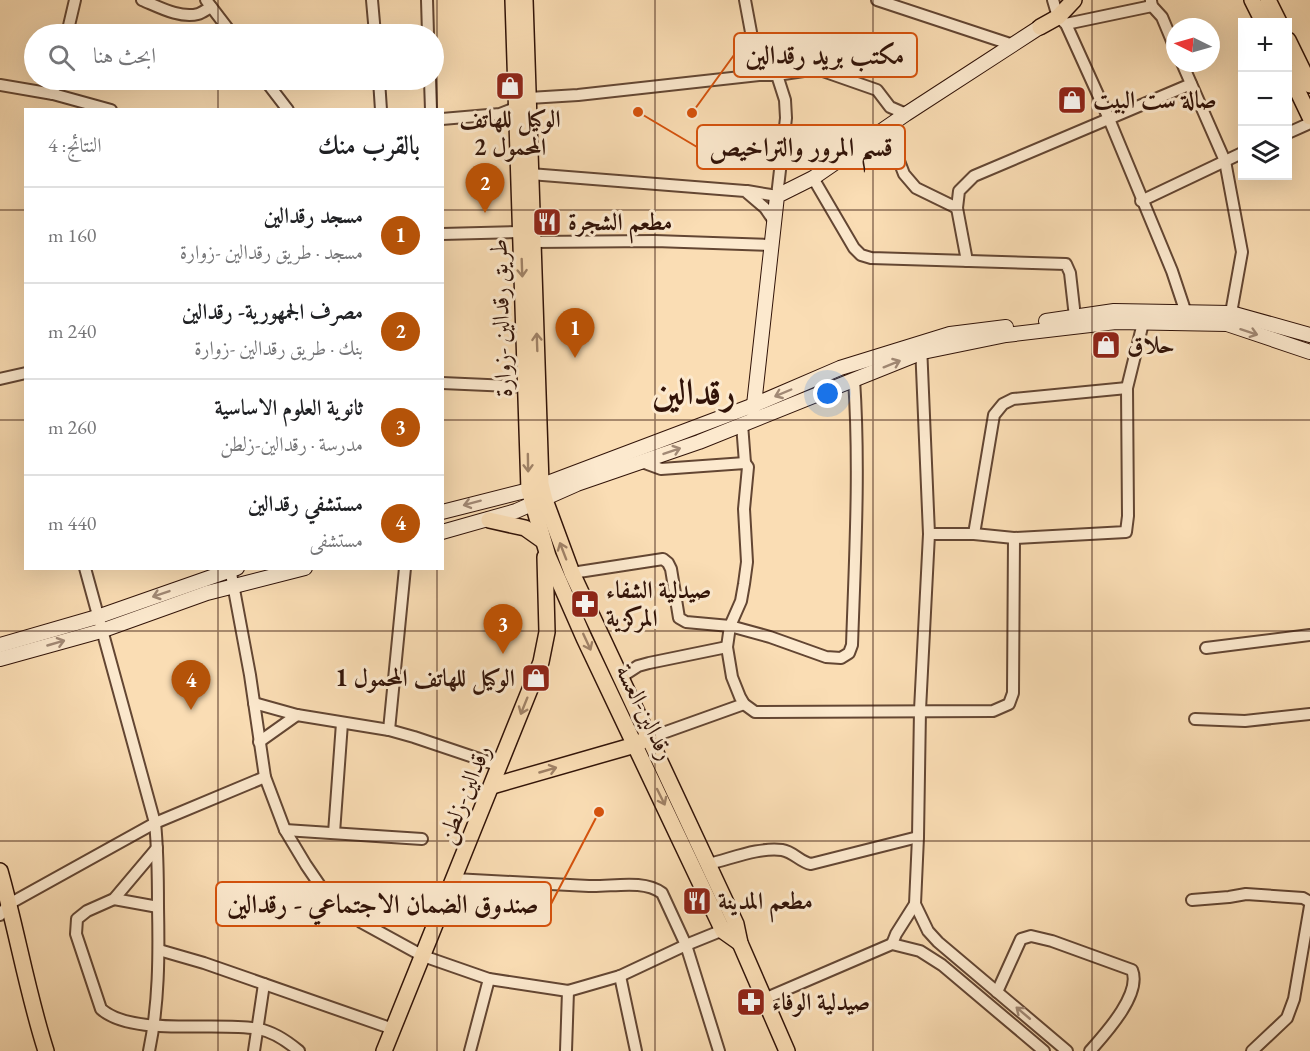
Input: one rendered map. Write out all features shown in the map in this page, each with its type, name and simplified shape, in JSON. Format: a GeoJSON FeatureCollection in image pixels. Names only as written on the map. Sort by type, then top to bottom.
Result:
{"type":"FeatureCollection","features":[{"type":"Feature","properties":{"kind":"main road","name":"طريق رقدالين -زوارة"},"geometry":{"type":"LineString","coordinates":[[513,0],[530,174],[534,242],[533,387],[537,494]]}},
{"type":"Feature","properties":{"kind":"main road","name":"طريق رقدالين -زوارة"},"geometry":{"type":"LineString","coordinates":[[525,0],[520,232],[533,387]]}},
{"type":"Feature","properties":{"kind":"main road"},"geometry":{"type":"LineString","coordinates":[[1040,27],[1074,0]]}},
{"type":"Feature","properties":{"kind":"main road"},"geometry":{"type":"LineString","coordinates":[[1252,0],[1261,18]]}},
{"type":"Feature","properties":{"kind":"main road"},"geometry":{"type":"LineString","coordinates":[[1268,0],[1277,18]]}},
{"type":"Feature","properties":{"kind":"main road"},"geometry":{"type":"LineString","coordinates":[[1292,50],[1310,85]]}},
{"type":"Feature","properties":{"kind":"main road"},"geometry":{"type":"LineString","coordinates":[[1288,72],[1310,117]]}},
{"type":"Feature","properties":{"kind":"main road","name":"رقدالين-العسة"},"geometry":{"type":"LineString","coordinates":[[537,494],[543,543],[584,638],[635,745],[740,943],[787,1051]]}},
{"type":"Feature","properties":{"kind":"main road","name":"رقدالين-العسة"},"geometry":{"type":"LineString","coordinates":[[537,494],[708,864],[730,927]]}},
{"type":"Feature","properties":{"kind":"main road"},"geometry":{"type":"LineString","coordinates":[[489,520],[525,528],[543,543]]}},
{"type":"Feature","properties":{"kind":"main road","name":"رقدالين-زلطن"},"geometry":{"type":"LineString","coordinates":[[384,1051],[541,662],[548,632],[543,543]]}},
{"type":"Feature","properties":{"kind":"main road"},"geometry":{"type":"LineString","coordinates":[[626,726],[641,720]]}},
{"type":"Feature","properties":{"kind":"main road"},"geometry":{"type":"LineString","coordinates":[[492,786],[635,745],[649,738]]}},
{"type":"Feature","properties":{"kind":"main road"},"geometry":{"type":"LineString","coordinates":[[0,871],[5,909],[46,1051]]}},
{"type":"Feature","properties":{"kind":"street"},"geometry":{"type":"LineString","coordinates":[[69,24],[75,0]]}},
{"type":"Feature","properties":{"kind":"street"},"geometry":{"type":"LineString","coordinates":[[142,0],[169,11],[188,15],[198,14],[208,3],[224,24]]}},
{"type":"Feature","properties":{"kind":"street"},"geometry":{"type":"LineString","coordinates":[[372,0],[374,24]]}},
{"type":"Feature","properties":{"kind":"street"},"geometry":{"type":"LineString","coordinates":[[427,0],[428,24]]}},
{"type":"Feature","properties":{"kind":"street"},"geometry":{"type":"LineString","coordinates":[[745,0],[759,75]]}},
{"type":"Feature","properties":{"kind":"street"},"geometry":{"type":"LineString","coordinates":[[877,0],[1013,45]]}},
{"type":"Feature","properties":{"kind":"street"},"geometry":{"type":"LineString","coordinates":[[1166,27],[1151,3],[1060,10],[1109,119],[1141,201],[1172,271],[1186,313]]}},
{"type":"Feature","properties":{"kind":"street"},"geometry":{"type":"LineString","coordinates":[[530,174],[745,191],[777,196],[813,178],[886,127],[1040,27]]}},
{"type":"Feature","properties":{"kind":"street"},"geometry":{"type":"LineString","coordinates":[[444,119],[500,114],[523,102],[817,69],[877,90],[890,107],[906,114]]}},
{"type":"Feature","properties":{"kind":"street"},"geometry":{"type":"LineString","coordinates":[[1186,72],[1225,161],[1242,252],[1231,314]]}},
{"type":"Feature","properties":{"kind":"street"},"geometry":{"type":"LineString","coordinates":[[777,75],[786,118],[754,405],[742,424],[745,463],[748,467],[744,509],[747,562],[741,601],[730,626],[727,647],[732,677],[744,704],[755,712],[993,711],[1009,704],[1013,693],[1014,538]]}},
{"type":"Feature","properties":{"kind":"street"},"geometry":{"type":"LineString","coordinates":[[967,261],[957,208],[959,191],[974,176],[1191,84]]}},
{"type":"Feature","properties":{"kind":"street"},"geometry":{"type":"LineString","coordinates":[[0,85],[24,89]]}},
{"type":"Feature","properties":{"kind":"street"},"geometry":{"type":"LineString","coordinates":[[29,90],[53,94],[69,104],[97,108]]}},
{"type":"Feature","properties":{"kind":"street"},"geometry":{"type":"LineString","coordinates":[[53,94],[54,90]]}},
{"type":"Feature","properties":{"kind":"street"},"geometry":{"type":"LineString","coordinates":[[273,90],[286,108]]}},
{"type":"Feature","properties":{"kind":"street"},"geometry":{"type":"LineString","coordinates":[[380,90],[381,108]]}},
{"type":"Feature","properties":{"kind":"street"},"geometry":{"type":"LineString","coordinates":[[430,90],[431,108]]}},
{"type":"Feature","properties":{"kind":"street"},"geometry":{"type":"LineString","coordinates":[[1292,131],[1310,123]]}},
{"type":"Feature","properties":{"kind":"street"},"geometry":{"type":"LineString","coordinates":[[886,127],[904,174],[916,188],[957,208]]}},
{"type":"Feature","properties":{"kind":"street"},"geometry":{"type":"LineString","coordinates":[[1141,201],[1238,155]]}},
{"type":"Feature","properties":{"kind":"street"},"geometry":{"type":"LineString","coordinates":[[813,178],[854,248],[861,255],[870,258],[1066,264],[1070,273],[1075,317]]}},
{"type":"Feature","properties":{"kind":"street"},"geometry":{"type":"LineString","coordinates":[[745,191],[765,208],[774,220]]}},
{"type":"Feature","properties":{"kind":"street"},"geometry":{"type":"LineString","coordinates":[[444,234],[520,232]]}},
{"type":"Feature","properties":{"kind":"street"},"geometry":{"type":"LineString","coordinates":[[534,242],[655,241],[772,245]]}},
{"type":"Feature","properties":{"kind":"street"},"geometry":{"type":"LineString","coordinates":[[444,512],[577,484],[642,462],[854,380],[950,334],[1114,311],[1227,324],[1310,352]]}},
{"type":"Feature","properties":{"kind":"street"},"geometry":{"type":"LineString","coordinates":[[444,531],[489,520],[537,494],[840,368],[922,347],[1116,322],[1143,322],[1186,313],[1231,314],[1310,335]]}},
{"type":"Feature","properties":{"kind":"street"},"geometry":{"type":"LineString","coordinates":[[929,534],[974,534],[1014,538],[1126,532],[1128,516],[1127,388],[1143,322]]}},
{"type":"Feature","properties":{"kind":"street"},"geometry":{"type":"LineString","coordinates":[[922,347],[929,534],[920,710],[915,904],[928,931],[935,939],[1067,1051]]}},
{"type":"Feature","properties":{"kind":"street"},"geometry":{"type":"LineString","coordinates":[[0,379],[24,373]]}},
{"type":"Feature","properties":{"kind":"street"},"geometry":{"type":"LineString","coordinates":[[572,573],[663,559],[668,562],[671,569],[679,618],[686,622],[730,626],[770,637],[826,657],[840,658],[849,653],[852,645],[856,538],[857,423],[854,380]]}},
{"type":"Feature","properties":{"kind":"street"},"geometry":{"type":"LineString","coordinates":[[444,383],[533,387]]}},
{"type":"Feature","properties":{"kind":"street"},"geometry":{"type":"LineString","coordinates":[[974,534],[994,415],[1003,404],[1013,399],[1127,388]]}},
{"type":"Feature","properties":{"kind":"street"},"geometry":{"type":"LineString","coordinates":[[642,462],[661,469],[745,463]]}},
{"type":"Feature","properties":{"kind":"street"},"geometry":{"type":"LineString","coordinates":[[86,570],[155,823],[159,950],[154,1025],[149,1051]]}},
{"type":"Feature","properties":{"kind":"street"},"geometry":{"type":"LineString","coordinates":[[0,659],[99,624],[230,570]]}},
{"type":"Feature","properties":{"kind":"street"},"geometry":{"type":"LineString","coordinates":[[232,570],[265,777],[285,830],[306,865],[321,886],[361,922],[423,956],[489,980],[568,991],[620,976],[730,927]]}},
{"type":"Feature","properties":{"kind":"street"},"geometry":{"type":"LineString","coordinates":[[0,645],[99,624],[297,570]]}},
{"type":"Feature","properties":{"kind":"street"},"geometry":{"type":"LineString","coordinates":[[388,730],[405,570]]}},
{"type":"Feature","properties":{"kind":"street"},"geometry":{"type":"LineString","coordinates":[[1206,648],[1310,635]]}},
{"type":"Feature","properties":{"kind":"street"},"geometry":{"type":"LineString","coordinates":[[621,677],[638,666],[727,647]]}},
{"type":"Feature","properties":{"kind":"street"},"geometry":{"type":"LineString","coordinates":[[254,702],[297,715],[414,736],[500,766]]}},
{"type":"Feature","properties":{"kind":"street"},"geometry":{"type":"LineString","coordinates":[[649,738],[744,704]]}},
{"type":"Feature","properties":{"kind":"street"},"geometry":{"type":"LineString","coordinates":[[1195,719],[1245,721],[1310,714]]}},
{"type":"Feature","properties":{"kind":"street"},"geometry":{"type":"LineString","coordinates":[[259,742],[297,715]]}},
{"type":"Feature","properties":{"kind":"street"},"geometry":{"type":"LineString","coordinates":[[334,833],[342,723]]}},
{"type":"Feature","properties":{"kind":"street"},"geometry":{"type":"LineString","coordinates":[[5,909],[155,823],[265,777]]}},
{"type":"Feature","properties":{"kind":"street"},"geometry":{"type":"LineString","coordinates":[[285,830],[422,839]]}},
{"type":"Feature","properties":{"kind":"street"},"geometry":{"type":"LineString","coordinates":[[708,864],[768,850],[784,850],[792,853],[802,863],[811,864],[918,837]]}},
{"type":"Feature","properties":{"kind":"street"},"geometry":{"type":"LineString","coordinates":[[157,849],[114,899],[87,911],[77,919],[76,934],[101,1009],[110,1016],[154,1025],[258,1029],[287,1041],[299,1051]]}},
{"type":"Feature","properties":{"kind":"street"},"geometry":{"type":"LineString","coordinates":[[454,879],[636,886],[656,889],[662,893],[686,945],[719,1051]]}},
{"type":"Feature","properties":{"kind":"street"},"geometry":{"type":"LineString","coordinates":[[1192,900],[1246,894],[1303,898],[1310,904],[1294,999],[1287,1018],[1252,1051]]}},
{"type":"Feature","properties":{"kind":"street"},"geometry":{"type":"LineString","coordinates":[[114,899],[158,906]]}},
{"type":"Feature","properties":{"kind":"street"},"geometry":{"type":"LineString","coordinates":[[892,944],[915,904]]}},
{"type":"Feature","properties":{"kind":"street"},"geometry":{"type":"LineString","coordinates":[[997,992],[1021,939],[1024,937],[1031,936],[1052,941],[1132,970],[1135,976],[1130,995],[1115,1020],[1090,1051]]}},
{"type":"Feature","properties":{"kind":"street"},"geometry":{"type":"LineString","coordinates":[[923,953],[935,939]]}},
{"type":"Feature","properties":{"kind":"street"},"geometry":{"type":"LineString","coordinates":[[764,999],[892,944],[923,953],[942,965],[1044,1051]]}},
{"type":"Feature","properties":{"kind":"street"},"geometry":{"type":"LineString","coordinates":[[159,950],[204,963],[393,1029]]}},
{"type":"Feature","properties":{"kind":"street"},"geometry":{"type":"LineString","coordinates":[[620,976],[636,1051]]}},
{"type":"Feature","properties":{"kind":"street"},"geometry":{"type":"LineString","coordinates":[[470,1051],[489,980]]}},
{"type":"Feature","properties":{"kind":"street"},"geometry":{"type":"LineString","coordinates":[[254,1051],[264,984]]}},
{"type":"Feature","properties":{"kind":"street"},"geometry":{"type":"LineString","coordinates":[[566,1051],[568,991]]}},
{"type":"Feature","properties":{"kind":"place","name":"الوكيل للهاتف المحمول 2"},"geometry":{"type":"Point","coordinates":[510,86]}},
{"type":"Feature","properties":{"kind":"place","name":"صالة ست البيت"},"geometry":{"type":"Point","coordinates":[1072,100]}},
{"type":"Feature","properties":{"kind":"place","name":"قسم المرور والتراخيص"},"geometry":{"type":"Point","coordinates":[638,112]}},
{"type":"Feature","properties":{"kind":"place","name":"مكتب بريد رقدالين"},"geometry":{"type":"Point","coordinates":[692,113]}},
{"type":"Feature","properties":{"kind":"place","name":"مصرف الجمهورية- رقدالين"},"geometry":{"type":"Point","coordinates":[485,213]}},
{"type":"Feature","properties":{"kind":"place","name":"مطعم الشجرة"},"geometry":{"type":"Point","coordinates":[547,222]}},
{"type":"Feature","properties":{"kind":"place","name":"حلاق"},"geometry":{"type":"Point","coordinates":[1106,345]}},
{"type":"Feature","properties":{"kind":"place","name":"مسجد رقدالين"},"geometry":{"type":"Point","coordinates":[575,358]}},
{"type":"Feature","properties":{"kind":"place","name":"صيدلية الشفاء المركزية"},"geometry":{"type":"Point","coordinates":[585,604]}},
{"type":"Feature","properties":{"kind":"place","name":"ثانوية العلوم الاساسية"},"geometry":{"type":"Point","coordinates":[503,654]}},
{"type":"Feature","properties":{"kind":"place","name":"الوكيل للهاتف المحمول 1"},"geometry":{"type":"Point","coordinates":[536,678]}},
{"type":"Feature","properties":{"kind":"place","name":"مستشفي رقدالين"},"geometry":{"type":"Point","coordinates":[191,710]}},
{"type":"Feature","properties":{"kind":"place","name":"صندوق الضمان الاجتماعي - رقدالين"},"geometry":{"type":"Point","coordinates":[599,812]}},
{"type":"Feature","properties":{"kind":"place","name":"مطعم المدينة"},"geometry":{"type":"Point","coordinates":[697,901]}},
{"type":"Feature","properties":{"kind":"place","name":"صيدلية الوفاء"},"geometry":{"type":"Point","coordinates":[751,1002]}},
{"type":"Feature","properties":{"kind":"district","name":"رقدالين"},"geometry":{"type":"Point","coordinates":[694,391]}}]}
